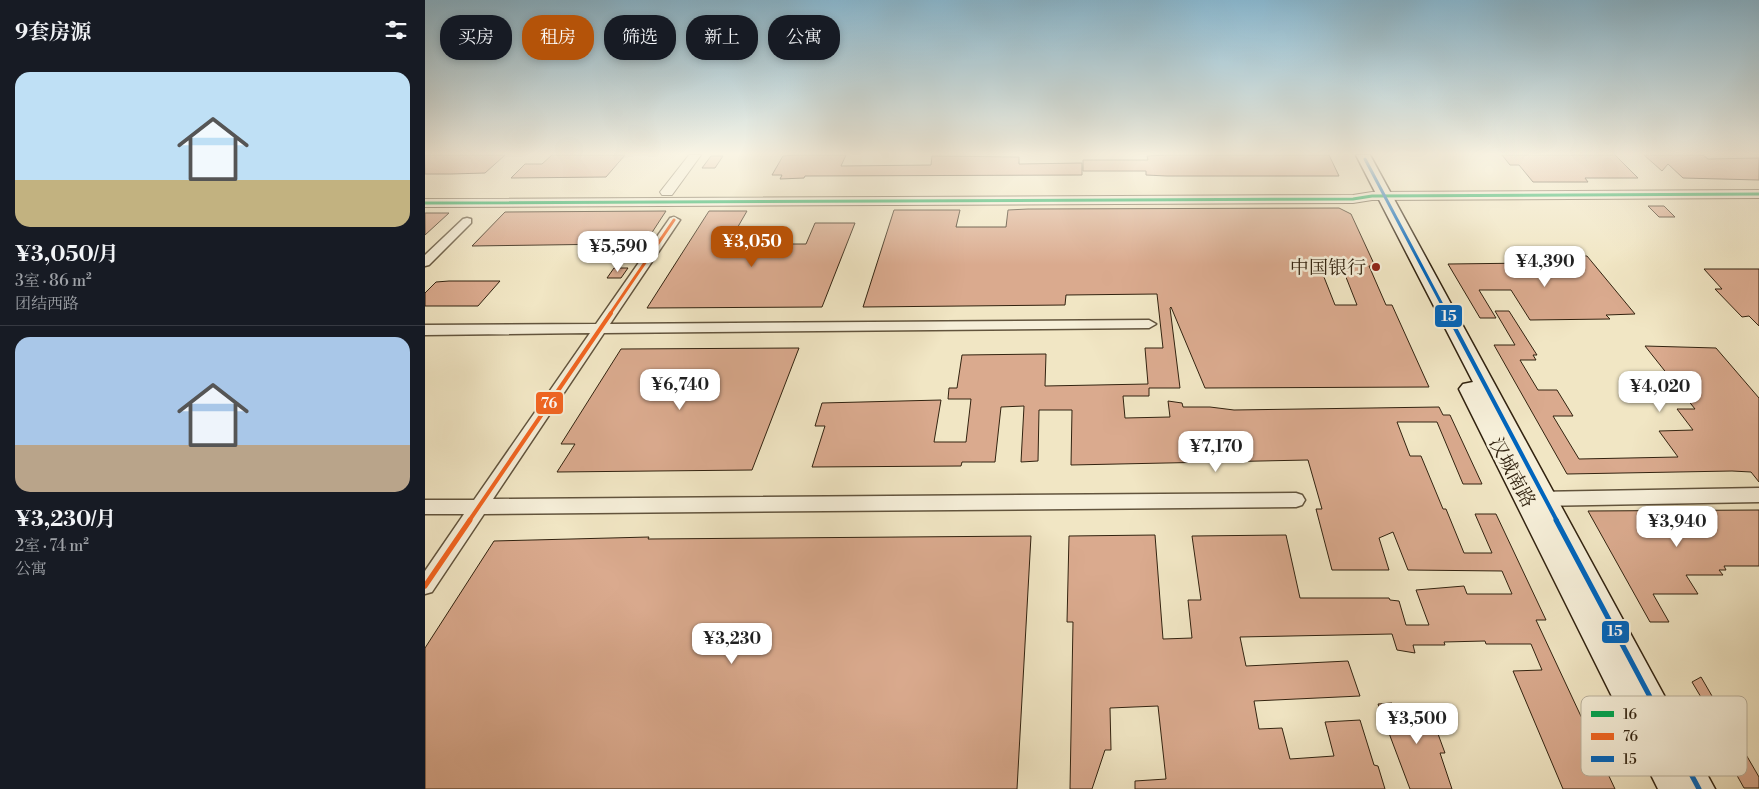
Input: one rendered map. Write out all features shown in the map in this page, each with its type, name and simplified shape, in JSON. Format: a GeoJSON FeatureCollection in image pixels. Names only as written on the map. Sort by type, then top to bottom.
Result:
{"type":"FeatureCollection","features":[{"type":"Feature","properties":{"kind":"main road","name":"汉城南路"},"geometry":{"type":"LineString","coordinates":[[1375,192],[1536,499],[1647,696]]}},
{"type":"Feature","properties":{"kind":"main road","name":"汉城南路"},"geometry":{"type":"LineString","coordinates":[[1376,192],[1378,196]]}},
{"type":"Feature","properties":{"kind":"main road","name":"汉城南路"},"geometry":{"type":"LineString","coordinates":[[1536,499],[1630,696]]}},
{"type":"Feature","properties":{"kind":"main road","name":"汉城南路"},"geometry":{"type":"LineString","coordinates":[[1669,776],[1675,789]]}},
{"type":"Feature","properties":{"kind":"main road","name":"汉城南路"},"geometry":{"type":"LineString","coordinates":[[1692,776],[1699,789]]}},
{"type":"Feature","properties":{"kind":"street"},"geometry":{"type":"LineString","coordinates":[[425,193],[708,192]]}},
{"type":"Feature","properties":{"kind":"street"},"geometry":{"type":"LineString","coordinates":[[1360,192],[1378,196]]}},
{"type":"Feature","properties":{"kind":"street"},"geometry":{"type":"LineString","coordinates":[[425,203],[1353,199],[1378,196],[1759,194]]}},
{"type":"Feature","properties":{"kind":"street"},"geometry":{"type":"LineString","coordinates":[[425,586],[674,220]]}},
{"type":"Feature","properties":{"kind":"street"},"geometry":{"type":"LineString","coordinates":[[425,262],[467,221]]}},
{"type":"Feature","properties":{"kind":"street"},"geometry":{"type":"LineString","coordinates":[[425,330],[1149,324]]}},
{"type":"Feature","properties":{"kind":"street"},"geometry":{"type":"LineString","coordinates":[[1536,499],[1759,495]]}},
{"type":"Feature","properties":{"kind":"street"},"geometry":{"type":"LineString","coordinates":[[425,507],[1296,500]]}},
{"type":"Feature","properties":{"kind":"building"},"geometry":{"type":"Polygon","coordinates":[[[1648,206],[1664,206],[1675,217],[1659,217],[1648,206]]]}},
{"type":"Feature","properties":{"kind":"building"},"geometry":{"type":"Polygon","coordinates":[[[1339,208],[1351,214],[1375,266],[1369,266],[1386,305],[1392,305],[1429,387],[1205,388],[1171,307],[1180,388],[1149,388],[1149,396],[1123,396],[1125,418],[1170,417],[1168,401],[1182,403],[1183,407],[1210,407],[1234,410],[1439,407],[1443,415],[1450,415],[1482,484],[1463,484],[1437,422],[1397,422],[1410,456],[1421,456],[1464,553],[1492,553],[1475,514],[1496,514],[1546,620],[1536,620],[1581,716],[1581,776],[1609,776],[1615,789],[1563,789],[1513,671],[1542,670],[1531,644],[1486,644],[1485,641],[1444,642],[1445,645],[1413,645],[1415,653],[1397,650],[1392,634],[1240,637],[1246,666],[1348,661],[1360,696],[1254,701],[1259,729],[1282,728],[1290,759],[1334,756],[1325,722],[1360,720],[1374,765],[1378,766],[1385,789],[1135,789],[1135,781],[1166,779],[1158,706],[1110,708],[1111,750],[1105,750],[1092,789],[1070,789],[1073,622],[1067,622],[1069,536],[1155,535],[1163,639],[1192,638],[1188,600],[1201,600],[1192,536],[1286,535],[1300,598],[1389,598],[1390,600],[1399,601],[1406,625],[1429,625],[1416,590],[1464,586],[1467,594],[1512,594],[1502,571],[1408,570],[1393,532],[1379,538],[1389,570],[1332,570],[1316,509],[1322,509],[1308,460],[1071,465],[1072,410],[1039,410],[1038,461],[1021,462],[1024,406],[1001,407],[995,462],[962,462],[961,466],[812,467],[825,426],[815,426],[822,403],[941,400],[934,442],[966,442],[971,399],[948,399],[949,388],[957,388],[962,355],[1046,354],[1045,386],[1148,384],[1145,348],[1163,348],[1157,294],[1066,295],[1065,305],[863,307],[894,210],[960,210],[956,227],[1006,227],[1008,210],[1339,208]],[[1320,267],[1335,305],[1357,305],[1342,267],[1320,267]]]}},
{"type":"Feature","properties":{"kind":"building"},"geometry":{"type":"Polygon","coordinates":[[[666,211],[651,234],[636,234],[633,238],[621,238],[616,244],[472,246],[505,212],[666,211]]]}},
{"type":"Feature","properties":{"kind":"building"},"geometry":{"type":"Polygon","coordinates":[[[709,211],[747,211],[728,244],[806,244],[815,223],[855,223],[822,307],[647,308],[709,211]]]}},
{"type":"Feature","properties":{"kind":"building"},"geometry":{"type":"Polygon","coordinates":[[[425,213],[449,213],[425,235],[425,213]]]}},
{"type":"Feature","properties":{"kind":"building"},"geometry":{"type":"Polygon","coordinates":[[[1573,256],[1587,256],[1635,314],[1606,315],[1610,319],[1530,320],[1511,290],[1479,290],[1496,318],[1480,318],[1448,264],[1533,263],[1530,259],[1574,258],[1573,256]]]}},
{"type":"Feature","properties":{"kind":"building"},"geometry":{"type":"Polygon","coordinates":[[[614,268],[628,268],[621,278],[607,278],[614,268]]]}},
{"type":"Feature","properties":{"kind":"building"},"geometry":{"type":"Polygon","coordinates":[[[1704,269],[1759,269],[1759,326],[1749,316],[1742,317],[1715,289],[1722,289],[1704,269]]]}},
{"type":"Feature","properties":{"kind":"building"},"geometry":{"type":"Polygon","coordinates":[[[500,281],[478,306],[425,306],[425,293],[436,282],[500,281]]]}},
{"type":"Feature","properties":{"kind":"building"},"geometry":{"type":"Polygon","coordinates":[[[1495,311],[1509,311],[1537,355],[1533,355],[1536,360],[1520,360],[1538,390],[1557,390],[1573,416],[1553,416],[1579,459],[1678,457],[1659,431],[1693,430],[1677,409],[1695,409],[1645,346],[1716,348],[1759,398],[1759,482],[1751,472],[1732,471],[1567,474],[1494,345],[1515,345],[1495,311]]]}},
{"type":"Feature","properties":{"kind":"building"},"geometry":{"type":"Polygon","coordinates":[[[799,348],[752,470],[557,472],[575,444],[561,444],[621,349],[799,348]]]}},
{"type":"Feature","properties":{"kind":"building"},"geometry":{"type":"Polygon","coordinates":[[[1759,510],[1759,566],[1724,566],[1726,570],[1719,570],[1723,575],[1686,575],[1698,594],[1653,594],[1669,622],[1650,622],[1588,511],[1759,510]]]}},
{"type":"Feature","properties":{"kind":"building"},"geometry":{"type":"Polygon","coordinates":[[[1031,536],[1017,789],[425,789],[425,648],[494,541],[649,537],[648,539],[1031,536]]]}},
{"type":"Feature","properties":{"kind":"building"},"geometry":{"type":"Polygon","coordinates":[[[1701,677],[1712,696],[1700,696],[1692,682],[1701,677]]]}},
{"type":"Feature","properties":{"kind":"building"},"geometry":{"type":"Polygon","coordinates":[[[1392,703],[1393,705],[1427,704],[1445,753],[1440,753],[1452,789],[1410,789],[1378,704],[1392,703]]]}},
{"type":"Feature","properties":{"kind":"building"},"geometry":{"type":"Polygon","coordinates":[[[1747,756],[1759,777],[1759,788],[1744,788],[1737,776],[1747,776],[1747,756]]]}},
{"type":"Feature","properties":{"kind":"transit line","name":"15"},"geometry":{"type":"LineString","coordinates":[[1382,192],[1650,696]]}},
{"type":"Feature","properties":{"kind":"transit line","name":"16"},"geometry":{"type":"LineString","coordinates":[[425,203],[1353,199],[1372,196],[1759,194]]}},
{"type":"Feature","properties":{"kind":"transit line","name":"76"},"geometry":{"type":"LineString","coordinates":[[425,586],[674,220]]}},
{"type":"Feature","properties":{"kind":"transit line","name":"15"},"geometry":{"type":"LineString","coordinates":[[1692,776],[1699,789]]}},
{"type":"Feature","properties":{"kind":"place","name":"中国银行"},"geometry":{"type":"Point","coordinates":[1376,267]}}]}
